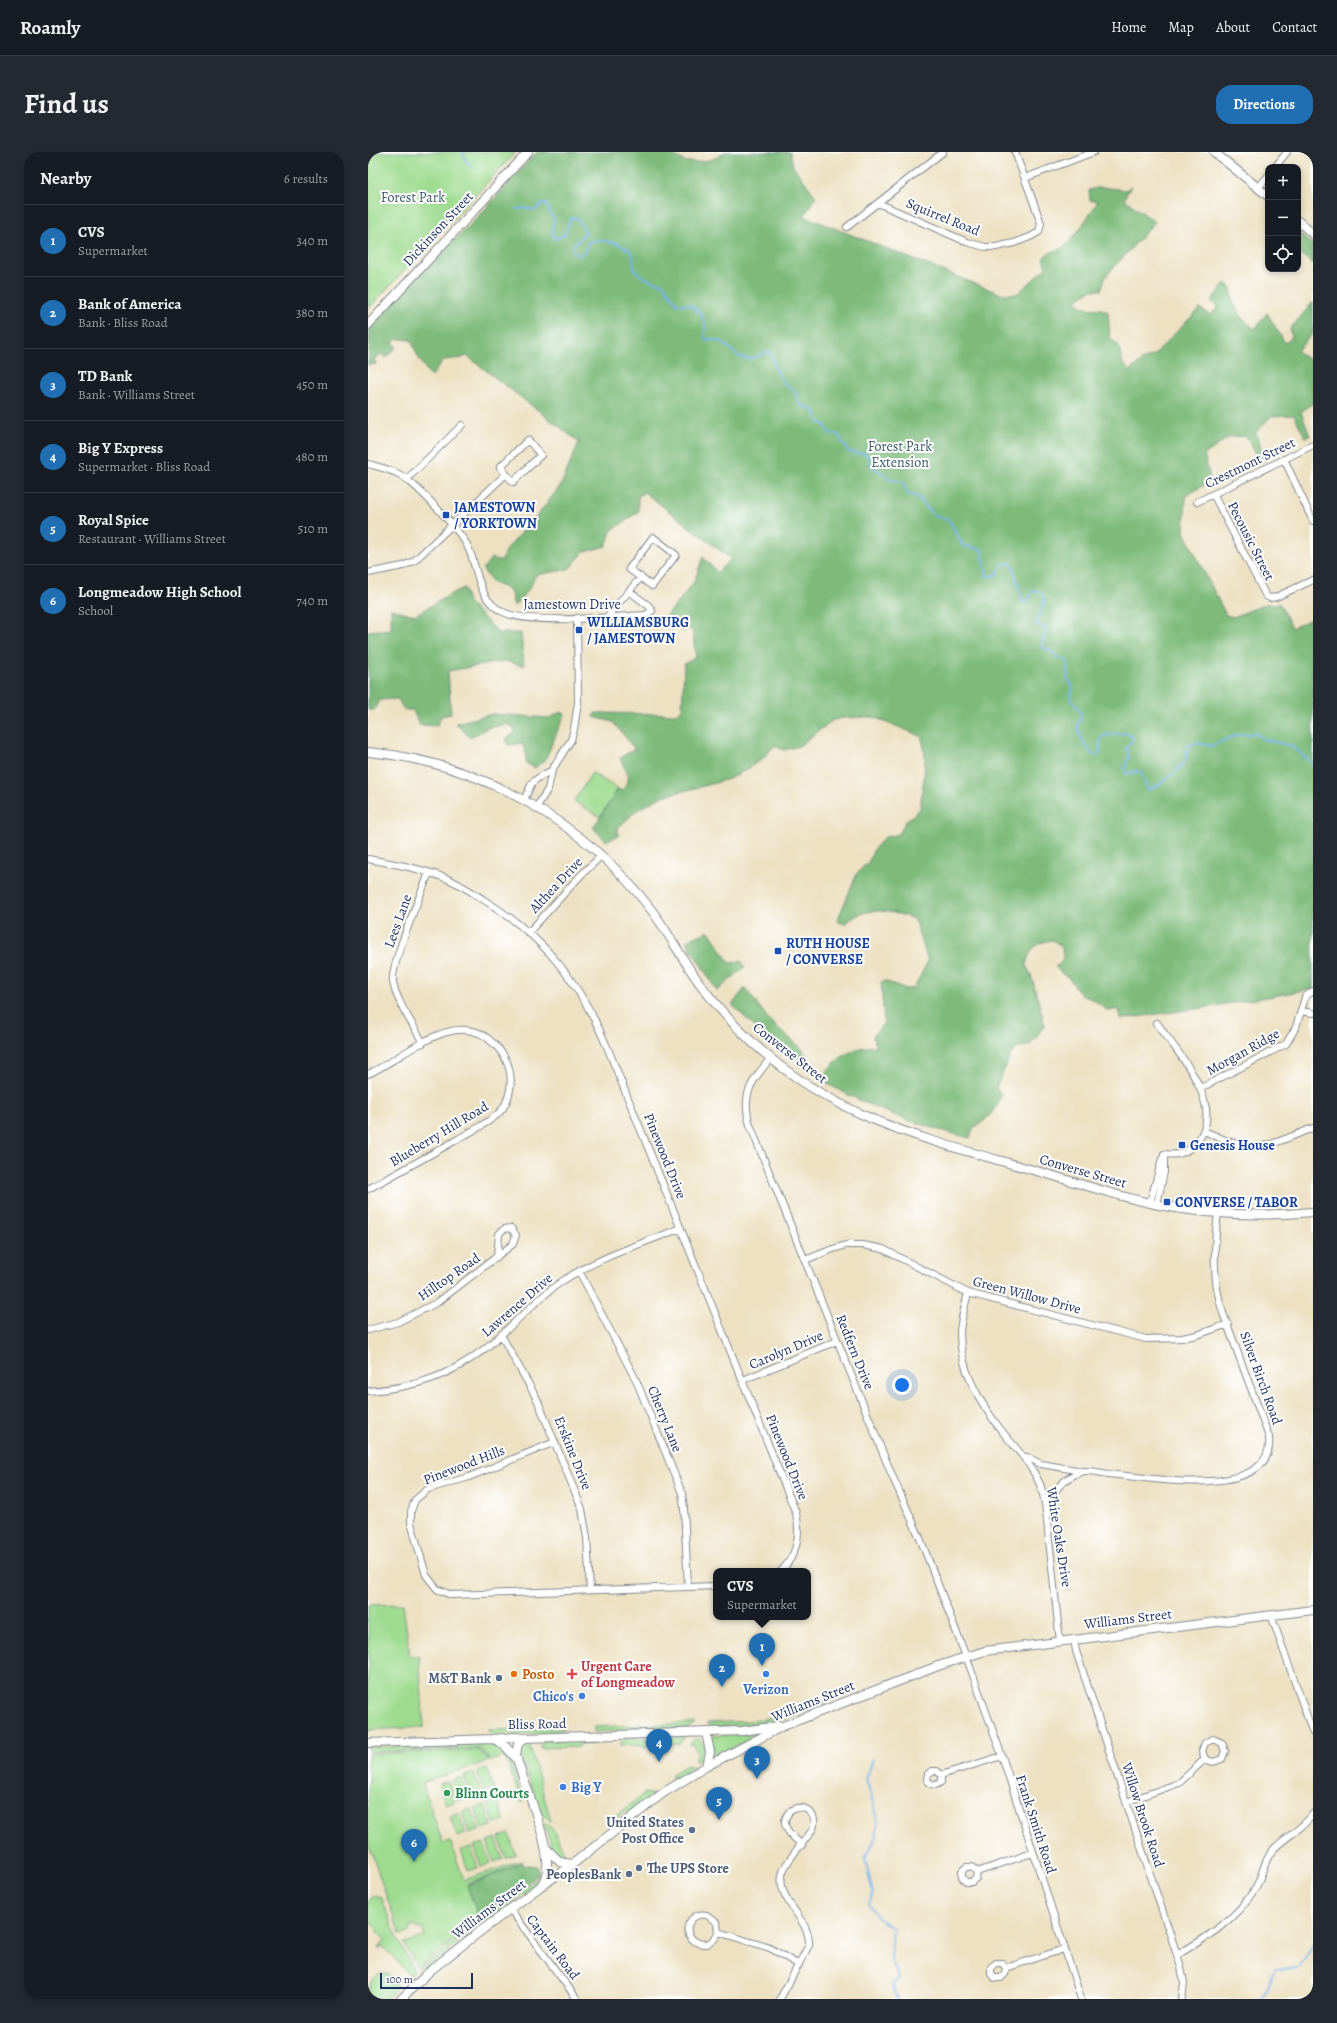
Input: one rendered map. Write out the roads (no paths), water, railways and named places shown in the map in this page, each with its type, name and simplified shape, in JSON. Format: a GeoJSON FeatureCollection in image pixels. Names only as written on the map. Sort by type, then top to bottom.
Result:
{"type":"FeatureCollection","features":[{"type":"Feature","properties":{"kind":"main road","name":"Dickinson Street"},"geometry":{"type":"LineString","coordinates":[[368,325],[528,152]]}},
{"type":"Feature","properties":{"kind":"main road"},"geometry":{"type":"LineString","coordinates":[[1214,152],[1265,194]]}},
{"type":"Feature","properties":{"kind":"main road"},"geometry":{"type":"LineString","coordinates":[[1301,224],[1313,234]]}},
{"type":"Feature","properties":{"kind":"main road","name":"Converse Street"},"geometry":{"type":"LineString","coordinates":[[368,752],[404,756],[446,767],[488,782],[524,800],[576,835],[628,882],[654,914],[689,968],[718,1006],[741,1032],[804,1084],[828,1098],[883,1125],[965,1151],[1154,1203],[1218,1213],[1262,1215],[1313,1212]]}},
{"type":"Feature","properties":{"kind":"main road","name":"Williams Street"},"geometry":{"type":"LineString","coordinates":[[401,1999],[432,1969],[541,1886],[552,1880],[663,1794],[707,1766],[783,1726],[966,1656],[995,1649],[1313,1610]]}},
{"type":"Feature","properties":{"kind":"main road","name":"Bliss Road"},"geometry":{"type":"LineString","coordinates":[[368,1743],[515,1737],[526,1738],[706,1733],[759,1730],[783,1726]]}},
{"type":"Feature","properties":{"kind":"main road"},"geometry":{"type":"LineString","coordinates":[[706,1733],[710,1752],[707,1766]]}},
{"type":"Feature","properties":{"kind":"main road"},"geometry":{"type":"LineString","coordinates":[[526,1738],[517,1746],[517,1759],[546,1847],[548,1870],[545,1880],[541,1886]]}},
{"type":"Feature","properties":{"kind":"main road"},"geometry":{"type":"LineString","coordinates":[[494,1739],[505,1746],[517,1759]]}},
{"type":"Feature","properties":{"kind":"main road"},"geometry":{"type":"LineString","coordinates":[[546,1847],[558,1861],[571,1864]]}},
{"type":"Feature","properties":{"kind":"street"},"geometry":{"type":"LineString","coordinates":[[846,227],[944,152]]}},
{"type":"Feature","properties":{"kind":"street","name":"Squirrel Road"},"geometry":{"type":"LineString","coordinates":[[878,203],[977,245],[996,248],[1022,240],[1038,233],[1041,226],[1016,152]]}},
{"type":"Feature","properties":{"kind":"street"},"geometry":{"type":"LineString","coordinates":[[1025,178],[1094,152]]}},
{"type":"Feature","properties":{"kind":"street"},"geometry":{"type":"LineString","coordinates":[[1277,164],[1287,152]]}},
{"type":"Feature","properties":{"kind":"street"},"geometry":{"type":"LineString","coordinates":[[1258,188],[1265,180]]}},
{"type":"Feature","properties":{"kind":"street"},"geometry":{"type":"LineString","coordinates":[[407,479],[462,425]]}},
{"type":"Feature","properties":{"kind":"street"},"geometry":{"type":"LineString","coordinates":[[528,440],[541,455],[513,482],[506,474],[500,467],[528,440]]}},
{"type":"Feature","properties":{"kind":"street","name":"Crestmont Street"},"geometry":{"type":"LineString","coordinates":[[1198,502],[1313,445]]}},
{"type":"Feature","properties":{"kind":"street"},"geometry":{"type":"LineString","coordinates":[[1284,459],[1313,521]]}},
{"type":"Feature","properties":{"kind":"street","name":"Jamestown Drive"},"geometry":{"type":"LineString","coordinates":[[368,464],[407,479],[423,494],[467,544],[481,589],[487,599],[497,609],[506,614],[523,618],[606,618],[645,615],[652,611],[649,606],[629,591]]}},
{"type":"Feature","properties":{"kind":"street"},"geometry":{"type":"LineString","coordinates":[[368,573],[402,566],[414,561],[506,474]]}},
{"type":"Feature","properties":{"kind":"street","name":"Pecousic Street"},"geometry":{"type":"LineString","coordinates":[[1213,494],[1263,593],[1268,598],[1276,597],[1313,580]]}},
{"type":"Feature","properties":{"kind":"street"},"geometry":{"type":"LineString","coordinates":[[653,537],[676,555],[652,586],[641,577],[629,569],[653,537]]}},
{"type":"Feature","properties":{"kind":"street"},"geometry":{"type":"LineString","coordinates":[[606,618],[641,577]]}},
{"type":"Feature","properties":{"kind":"street"},"geometry":{"type":"LineString","coordinates":[[536,808],[548,789],[552,770],[570,740],[577,714],[577,618]]}},
{"type":"Feature","properties":{"kind":"street"},"geometry":{"type":"LineString","coordinates":[[524,800],[532,784],[538,778],[552,770]]}},
{"type":"Feature","properties":{"kind":"street","name":"Althea Drive"},"geometry":{"type":"LineString","coordinates":[[529,932],[581,875],[601,856]]}},
{"type":"Feature","properties":{"kind":"street","name":"Pinewood Drive"},"geometry":{"type":"LineString","coordinates":[[368,859],[396,864],[451,881],[505,913],[529,932],[560,965],[589,1006],[744,1380],[791,1498],[798,1521],[796,1546],[791,1559],[784,1568]]}},
{"type":"Feature","properties":{"kind":"street","name":"Lees Lane"},"geometry":{"type":"LineString","coordinates":[[423,1043],[398,997],[392,976],[396,959],[429,873]]}},
{"type":"Feature","properties":{"kind":"street","name":"Morgan Ridge"},"geometry":{"type":"LineString","coordinates":[[1201,1088],[1286,1044],[1296,1027],[1305,997],[1313,990]]}},
{"type":"Feature","properties":{"kind":"street"},"geometry":{"type":"LineString","coordinates":[[1301,1011],[1313,1013]]}},
{"type":"Feature","properties":{"kind":"street"},"geometry":{"type":"LineString","coordinates":[[1154,1203],[1158,1171],[1164,1154],[1177,1156],[1186,1152],[1195,1144],[1204,1131],[1206,1106],[1201,1088],[1157,1023]]}},
{"type":"Feature","properties":{"kind":"street","name":"Blueberry Hill Road"},"geometry":{"type":"LineString","coordinates":[[368,1074],[423,1043],[454,1030],[472,1031],[484,1035],[499,1048],[507,1062],[511,1081],[508,1097],[504,1106],[490,1120],[368,1189]]}},
{"type":"Feature","properties":{"kind":"street","name":"Redfern Drive"},"geometry":{"type":"LineString","coordinates":[[771,1058],[753,1080],[749,1088],[746,1105],[747,1114],[837,1341],[920,1538],[966,1656]]}},
{"type":"Feature","properties":{"kind":"street"},"geometry":{"type":"LineString","coordinates":[[1204,1131],[1240,1145],[1253,1147],[1264,1145],[1313,1128]]}},
{"type":"Feature","properties":{"kind":"street","name":"Silver Birch Road"},"geometry":{"type":"LineString","coordinates":[[1024,1455],[1041,1464],[1082,1471],[1203,1483],[1248,1474],[1260,1465],[1268,1451],[1269,1437],[1221,1307],[1216,1275],[1218,1213]]}},
{"type":"Feature","properties":{"kind":"street","name":"Hilltop Road"},"geometry":{"type":"LineString","coordinates":[[368,1330],[398,1322],[431,1307],[497,1257],[515,1242],[516,1236],[511,1228],[504,1229],[500,1232],[497,1257]]}},
{"type":"Feature","properties":{"kind":"street","name":"Lawrence Drive"},"geometry":{"type":"LineString","coordinates":[[368,1391],[405,1386],[439,1376],[466,1363],[501,1335],[541,1297],[564,1280],[579,1271],[681,1228]]}},
{"type":"Feature","properties":{"kind":"street","name":"Green Willow Drive"},"geometry":{"type":"LineString","coordinates":[[805,1260],[833,1248],[846,1245],[863,1245],[883,1249],[968,1293],[1146,1339],[1182,1338],[1197,1335],[1228,1324]]}},
{"type":"Feature","properties":{"kind":"street","name":"Cherry Lane"},"geometry":{"type":"LineString","coordinates":[[579,1271],[632,1372],[682,1493],[688,1587]]}},
{"type":"Feature","properties":{"kind":"street","name":"White Oaks Drive"},"geometry":{"type":"LineString","coordinates":[[968,1293],[960,1333],[961,1349],[967,1372],[988,1412],[1006,1437],[1024,1455],[1036,1475],[1041,1488],[1046,1514],[1060,1641]]}},
{"type":"Feature","properties":{"kind":"street","name":"Erskine Drive"},"geometry":{"type":"LineString","coordinates":[[501,1335],[533,1390],[580,1502],[586,1523],[590,1590]]}},
{"type":"Feature","properties":{"kind":"street","name":"Carolyn Drive"},"geometry":{"type":"LineString","coordinates":[[744,1380],[837,1341]]}},
{"type":"Feature","properties":{"kind":"street","name":"Pinewood Hills"},"geometry":{"type":"LineString","coordinates":[[555,1442],[469,1477],[425,1490],[414,1504],[411,1515],[413,1530],[429,1580],[437,1589],[448,1594],[590,1590]]}},
{"type":"Feature","properties":{"kind":"street"},"geometry":{"type":"LineString","coordinates":[[1046,1514],[1050,1497],[1057,1487],[1082,1471]]}},
{"type":"Feature","properties":{"kind":"street"},"geometry":{"type":"LineString","coordinates":[[590,1590],[713,1586]]}},
{"type":"Feature","properties":{"kind":"street"},"geometry":{"type":"LineString","coordinates":[[1271,1615],[1313,1733]]}},
{"type":"Feature","properties":{"kind":"street","name":"Willow Brook Road"},"geometry":{"type":"LineString","coordinates":[[1074,1639],[1076,1651],[1177,1955],[1184,1983],[1182,1999]]}},
{"type":"Feature","properties":{"kind":"street","name":"Frank Smith Road"},"geometry":{"type":"LineString","coordinates":[[966,1656],[1002,1756],[1032,1853],[1081,1999]]}},
{"type":"Feature","properties":{"kind":"street"},"geometry":{"type":"LineString","coordinates":[[941,1775],[1002,1756]]}},
{"type":"Feature","properties":{"kind":"street"},"geometry":{"type":"LineString","coordinates":[[1126,1802],[1179,1783],[1205,1759]]}},
{"type":"Feature","properties":{"kind":"street"},"geometry":{"type":"LineString","coordinates":[[780,1999],[809,1945],[808,1932],[802,1919],[786,1898],[782,1878],[785,1868],[802,1845],[813,1830],[815,1822],[810,1811],[800,1807],[789,1812],[785,1823],[787,1830],[802,1845]]}},
{"type":"Feature","properties":{"kind":"street"},"geometry":{"type":"LineString","coordinates":[[1177,1955],[1214,1933],[1230,1919],[1256,1887],[1272,1851],[1298,1830],[1313,1814]]}},
{"type":"Feature","properties":{"kind":"street"},"geometry":{"type":"LineString","coordinates":[[976,1872],[1032,1853]]}},
{"type":"Feature","properties":{"kind":"street","name":"Captain Road"},"geometry":{"type":"LineString","coordinates":[[510,1909],[577,1999]]}},
{"type":"Feature","properties":{"kind":"street"},"geometry":{"type":"LineString","coordinates":[[707,1915],[715,1920],[718,1932],[712,1941],[706,1944],[699,1943],[693,1940],[689,1934],[689,1924],[695,1917],[707,1915]]}},
{"type":"Feature","properties":{"kind":"street"},"geometry":{"type":"LineString","coordinates":[[718,1932],[770,1948],[799,1965]]}},
{"type":"Feature","properties":{"kind":"street"},"geometry":{"type":"LineString","coordinates":[[1006,1968],[1064,1949]]}},
{"type":"Feature","properties":{"kind":"waterway"},"geometry":{"type":"LineString","coordinates":[[463,152],[466,161],[472,167]]}},
{"type":"Feature","properties":{"kind":"waterway"},"geometry":{"type":"LineString","coordinates":[[516,209],[523,208],[536,210],[543,203],[546,204],[554,220],[552,233],[555,239],[564,235],[571,218],[577,218],[586,232],[573,246],[574,253],[577,255],[583,254],[589,242],[599,240],[612,242],[629,250],[633,255],[633,264],[636,271],[649,280],[663,284],[677,304],[691,305],[699,312],[705,324],[706,340],[718,340],[737,355],[751,359],[770,352],[776,369],[783,382],[795,392],[800,405],[813,409],[819,422],[825,425],[830,434],[837,434],[849,452],[866,454],[872,466],[892,480],[902,482],[908,494],[918,497],[934,515],[950,521],[963,546],[981,549],[987,576],[995,576],[1004,564],[1010,563],[1013,566],[1023,603],[1029,600],[1032,591],[1038,591],[1044,599],[1043,607],[1036,624],[1046,629],[1042,645],[1045,649],[1054,653],[1057,658],[1066,660],[1068,664],[1067,678],[1073,687],[1070,698],[1081,713],[1078,726],[1079,733],[1090,751],[1095,756],[1100,753],[1100,740],[1103,736],[1120,733],[1128,734],[1134,738],[1126,748],[1129,757],[1124,770],[1127,774],[1136,771],[1141,772],[1148,790],[1162,782],[1183,764],[1186,759],[1189,745],[1198,743],[1211,746],[1237,735],[1256,733],[1263,739],[1292,746],[1313,764]]}},
{"type":"Feature","properties":{"kind":"waterway"},"geometry":{"type":"LineString","coordinates":[[873,1759],[866,1779],[877,1815],[877,1835],[865,1859],[873,1894],[869,1904],[878,1918],[893,1928],[891,1959],[899,1978],[892,1985],[898,1999]]}},
{"type":"Feature","properties":{"kind":"waterway"},"geometry":{"type":"LineString","coordinates":[[1262,1999],[1276,1969],[1299,1968],[1313,1944]]}},
{"type":"Feature","properties":{"kind":"place","name":"JAMESTOWN / YORKTOWN"},"geometry":{"type":"Point","coordinates":[446,515]}},
{"type":"Feature","properties":{"kind":"place","name":"WILLIAMSBURG / JAMESTOWN"},"geometry":{"type":"Point","coordinates":[579,630]}},
{"type":"Feature","properties":{"kind":"place","name":"RUTH HOUSE / CONVERSE"},"geometry":{"type":"Point","coordinates":[778,951]}},
{"type":"Feature","properties":{"kind":"place","name":"Genesis House"},"geometry":{"type":"Point","coordinates":[1182,1145]}},
{"type":"Feature","properties":{"kind":"place","name":"CONVERSE / TABOR"},"geometry":{"type":"Point","coordinates":[1167,1202]}},
{"type":"Feature","properties":{"kind":"place","name":"CVS"},"geometry":{"type":"Point","coordinates":[762,1666]}},
{"type":"Feature","properties":{"kind":"place","name":"Posto"},"geometry":{"type":"Point","coordinates":[514,1674]}},
{"type":"Feature","properties":{"kind":"place","name":"Urgent Care of Longmeadow"},"geometry":{"type":"Point","coordinates":[572,1674]}},
{"type":"Feature","properties":{"kind":"place","name":"Verizon"},"geometry":{"type":"Point","coordinates":[766,1674]}},
{"type":"Feature","properties":{"kind":"place","name":"M&T Bank"},"geometry":{"type":"Point","coordinates":[499,1678]}},
{"type":"Feature","properties":{"kind":"place","name":"Bank of America"},"geometry":{"type":"Point","coordinates":[722,1687]}},
{"type":"Feature","properties":{"kind":"place","name":"Chico's"},"geometry":{"type":"Point","coordinates":[582,1696]}},
{"type":"Feature","properties":{"kind":"place","name":"Big Y Express"},"geometry":{"type":"Point","coordinates":[659,1762]}},
{"type":"Feature","properties":{"kind":"place","name":"TD Bank"},"geometry":{"type":"Point","coordinates":[757,1779]}},
{"type":"Feature","properties":{"kind":"place","name":"Big Y"},"geometry":{"type":"Point","coordinates":[563,1787]}},
{"type":"Feature","properties":{"kind":"place","name":"Blinn Courts"},"geometry":{"type":"Point","coordinates":[447,1793]}},
{"type":"Feature","properties":{"kind":"place","name":"Royal Spice"},"geometry":{"type":"Point","coordinates":[719,1820]}},
{"type":"Feature","properties":{"kind":"place","name":"United States Post Office"},"geometry":{"type":"Point","coordinates":[692,1830]}},
{"type":"Feature","properties":{"kind":"place","name":"Longmeadow High School"},"geometry":{"type":"Point","coordinates":[414,1862]}},
{"type":"Feature","properties":{"kind":"place","name":"The UPS Store"},"geometry":{"type":"Point","coordinates":[639,1868]}},
{"type":"Feature","properties":{"kind":"place","name":"PeoplesBank"},"geometry":{"type":"Point","coordinates":[629,1874]}},
{"type":"Feature","properties":{"kind":"park label","name":"Forest Park"},"geometry":{"type":"Point","coordinates":[413,197]}},
{"type":"Feature","properties":{"kind":"park label","name":"Forest Park Extension"},"geometry":{"type":"Point","coordinates":[900,454]}}]}
